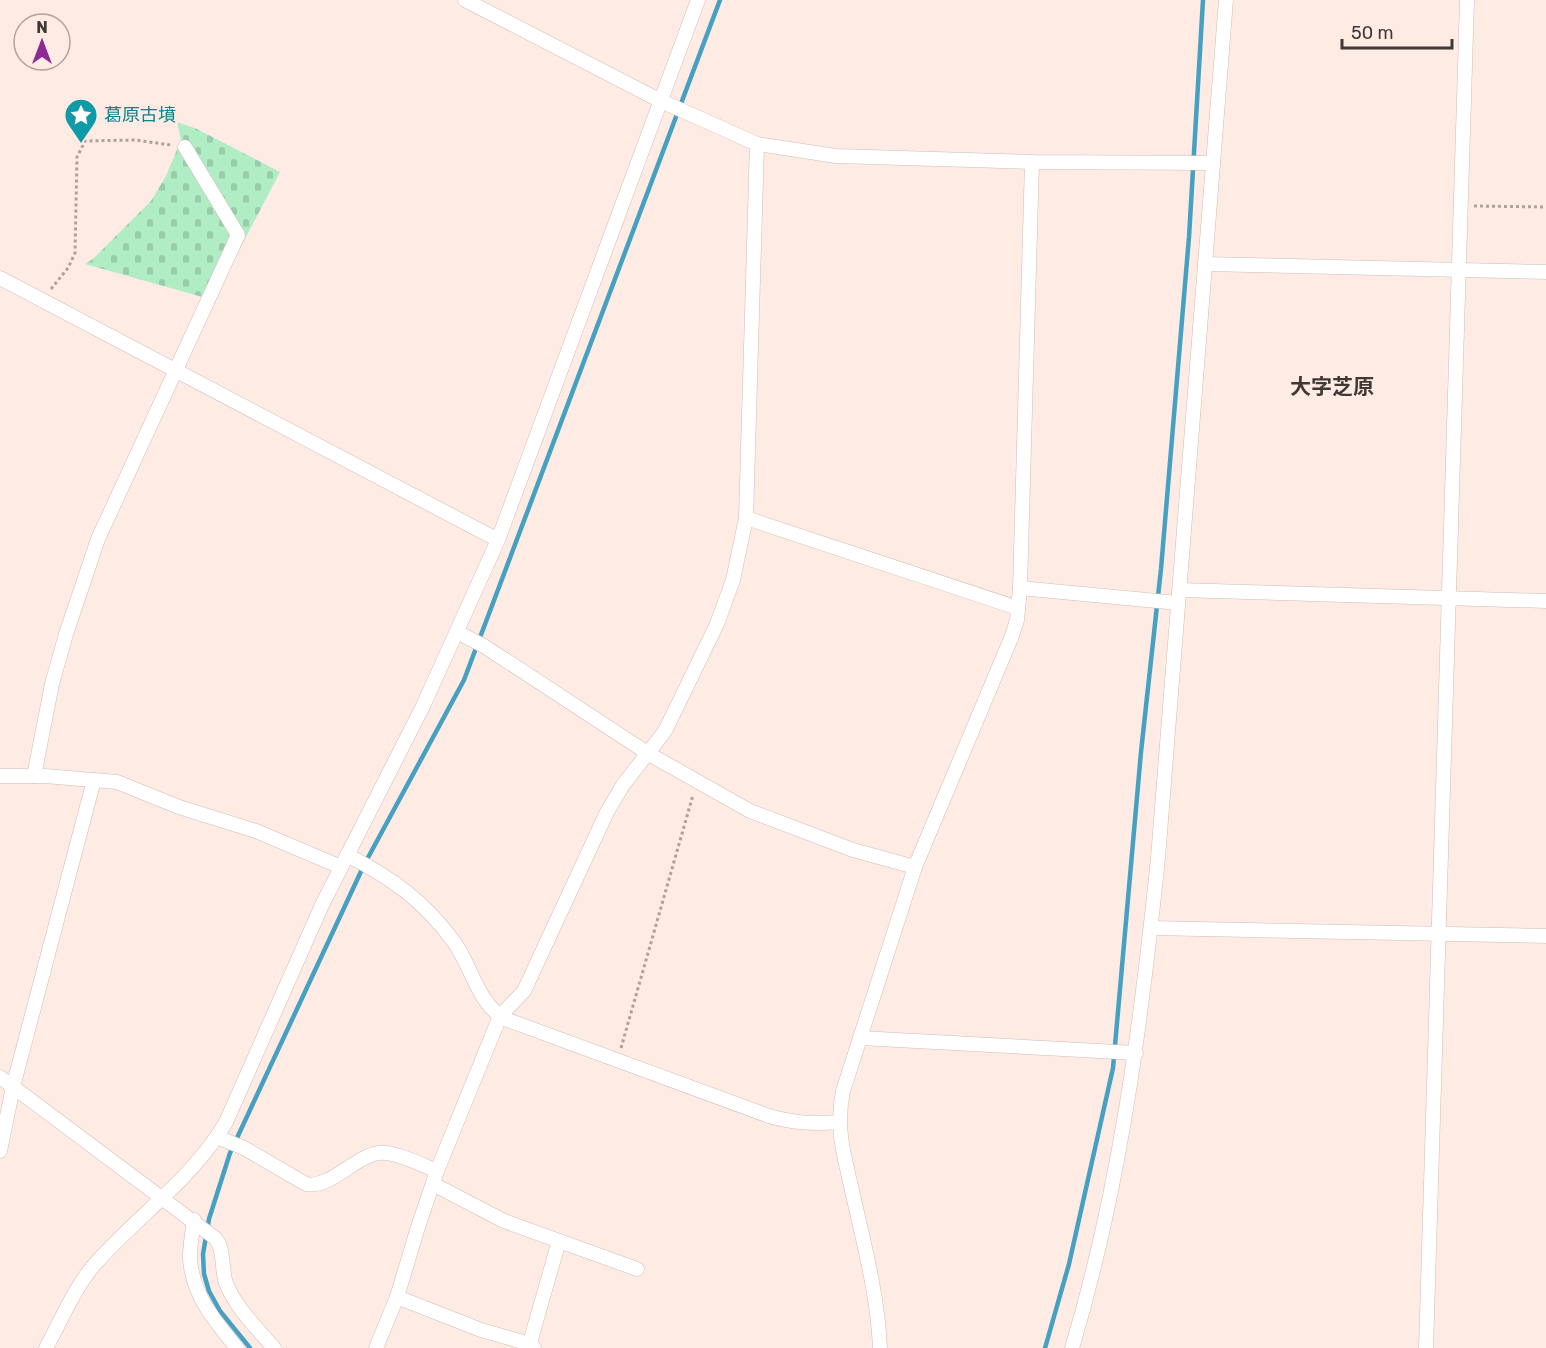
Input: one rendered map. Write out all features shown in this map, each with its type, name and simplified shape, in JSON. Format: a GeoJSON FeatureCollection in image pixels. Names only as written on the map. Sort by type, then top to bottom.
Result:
{"type":"FeatureCollection","features":[{"type":"Feature","properties":{"kind":"street"},"geometry":{"type":"LineString","coordinates":[[465,0],[664,102],[757,144],[836,156],[1032,162],[1213,163]]}},
{"type":"Feature","properties":{"kind":"street"},"geometry":{"type":"LineString","coordinates":[[46,1348],[93,1267],[220,1139],[348,861],[423,706],[462,634],[664,102],[698,0]]}},
{"type":"Feature","properties":{"kind":"street"},"geometry":{"type":"LineString","coordinates":[[1072,1348],[1102,1238],[1121,1144],[1136,1053],[1151,928],[1226,0]]}},
{"type":"Feature","properties":{"kind":"street"},"geometry":{"type":"LineString","coordinates":[[1426,1348],[1467,0]]}},
{"type":"Feature","properties":{"kind":"street"},"geometry":{"type":"LineString","coordinates":[[376,1348],[397,1297],[435,1177],[500,1016],[524,991],[607,812],[623,785],[665,731],[725,605],[733,580],[746,518],[757,144]]}},
{"type":"Feature","properties":{"kind":"street"},"geometry":{"type":"LineString","coordinates":[[34,776],[54,674],[98,539],[238,235],[185,147]]}},
{"type":"Feature","properties":{"kind":"street"},"geometry":{"type":"LineString","coordinates":[[880,1348],[873,1290],[840,1140],[839,1122],[843,1091],[915,867],[1012,636],[1018,608],[1032,162]]}},
{"type":"Feature","properties":{"kind":"street"},"geometry":{"type":"LineString","coordinates":[[1205,264],[1546,272]]}},
{"type":"Feature","properties":{"kind":"street"},"geometry":{"type":"LineString","coordinates":[[0,278],[498,540]]}},
{"type":"Feature","properties":{"kind":"street"},"geometry":{"type":"LineString","coordinates":[[746,518],[1018,608]]}},
{"type":"Feature","properties":{"kind":"street"},"geometry":{"type":"LineString","coordinates":[[1020,588],[1152,600],[1179,596],[1546,601]]}},
{"type":"Feature","properties":{"kind":"street"},"geometry":{"type":"LineString","coordinates":[[462,634],[484,645],[649,754],[750,812],[853,850],[915,867]]}},
{"type":"Feature","properties":{"kind":"street"},"geometry":{"type":"LineString","coordinates":[[0,776],[34,776],[117,783],[179,807],[375,870],[402,887],[435,917],[464,958],[486,1001],[500,1016],[617,1061],[791,1122],[811,1124],[839,1122]]}},
{"type":"Feature","properties":{"kind":"street"},"geometry":{"type":"LineString","coordinates":[[0,1151],[13,1087],[94,780]]}},
{"type":"Feature","properties":{"kind":"street"},"geometry":{"type":"LineString","coordinates":[[1151,928],[1546,936]]}},
{"type":"Feature","properties":{"kind":"street"},"geometry":{"type":"LineString","coordinates":[[861,1038],[1136,1053]]}},
{"type":"Feature","properties":{"kind":"street"},"geometry":{"type":"LineString","coordinates":[[0,1077],[215,1238],[220,1243],[223,1271],[231,1294],[274,1348]]}},
{"type":"Feature","properties":{"kind":"street"},"geometry":{"type":"LineString","coordinates":[[220,1139],[244,1148],[306,1184],[312,1185],[325,1181],[370,1155],[391,1154],[435,1177],[504,1221],[637,1269]]}},
{"type":"Feature","properties":{"kind":"street"},"geometry":{"type":"LineString","coordinates":[[196,1222],[190,1257],[197,1290],[210,1315],[237,1348]]}},
{"type":"Feature","properties":{"kind":"street"},"geometry":{"type":"LineString","coordinates":[[397,1297],[482,1330],[532,1346],[559,1241]]}},
{"type":"Feature","properties":{"kind":"path"},"geometry":{"type":"LineString","coordinates":[[42,300],[68,268],[75,253],[77,157],[85,141],[135,140],[185,147]]}},
{"type":"Feature","properties":{"kind":"path"},"geometry":{"type":"LineString","coordinates":[[1461,206],[1546,207]]}},
{"type":"Feature","properties":{"kind":"path"},"geometry":{"type":"LineString","coordinates":[[617,1061],[697,782]]}},
{"type":"Feature","properties":{"kind":"green space"},"geometry":{"type":"Polygon","coordinates":[[[177,122],[197,129],[280,172],[213,300],[85,264],[93,259],[151,201],[166,176],[181,140],[177,122]]]}},
{"type":"Feature","properties":{"kind":"waterway"},"geometry":{"type":"LineString","coordinates":[[250,1348],[220,1311],[209,1291],[204,1274],[203,1254],[209,1219],[230,1153],[364,865],[464,680],[720,0]]}},
{"type":"Feature","properties":{"kind":"waterway"},"geometry":{"type":"LineString","coordinates":[[1045,1348],[1069,1264],[1113,1068],[1141,752],[1161,569],[1189,237],[1203,0]]}},
{"type":"Feature","properties":{"kind":"place","name":"葛原古墳"},"geometry":{"type":"Point","coordinates":[81,144]}},
{"type":"Feature","properties":{"kind":"district","name":"大字芝原"},"geometry":{"type":"Point","coordinates":[1332,387]}}]}
